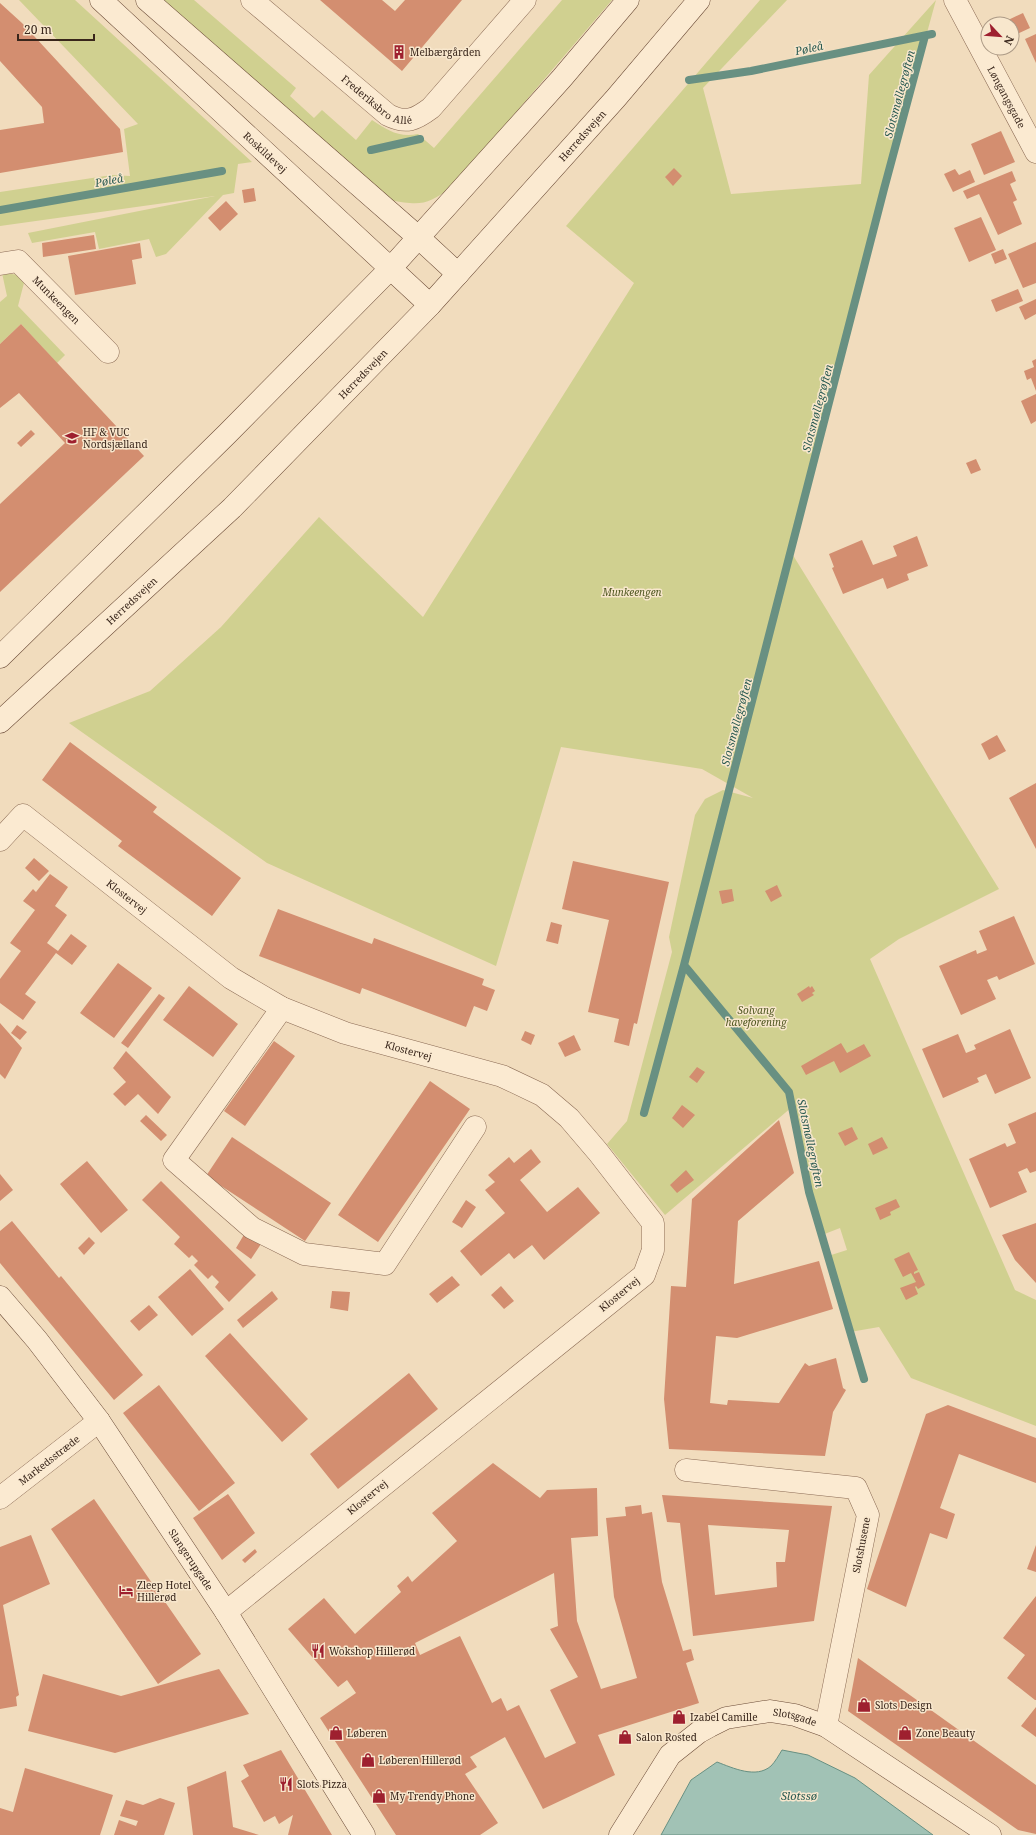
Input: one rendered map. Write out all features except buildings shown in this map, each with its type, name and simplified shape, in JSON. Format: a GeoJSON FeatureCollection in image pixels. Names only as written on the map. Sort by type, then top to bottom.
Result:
{"type":"FeatureCollection","features":[{"type":"Feature","properties":{"kind":"street","name":"Roskildevej"},"geometry":{"type":"LineString","coordinates":[[101,0],[430,305]]}},
{"type":"Feature","properties":{"kind":"street"},"geometry":{"type":"LineString","coordinates":[[147,0],[418,237],[458,274]]}},
{"type":"Feature","properties":{"kind":"street","name":"Frederiksbro Allé"},"geometry":{"type":"LineString","coordinates":[[252,0],[388,115],[400,121],[416,117],[431,108],[525,0]]}},
{"type":"Feature","properties":{"kind":"street"},"geometry":{"type":"LineString","coordinates":[[0,657],[227,434],[390,269],[562,78],[628,0]]}},
{"type":"Feature","properties":{"kind":"street","name":"Herredsvejen"},"geometry":{"type":"LineString","coordinates":[[0,722],[232,508],[430,305],[616,98],[699,0]]}},
{"type":"Feature","properties":{"kind":"street","name":"Løngangsgade"},"geometry":{"type":"LineString","coordinates":[[955,0],[1036,152]]}},
{"type":"Feature","properties":{"kind":"street","name":"Munkeengen"},"geometry":{"type":"LineString","coordinates":[[0,264],[18,260],[108,352]]}},
{"type":"Feature","properties":{"kind":"street","name":"Klostervej"},"geometry":{"type":"LineString","coordinates":[[0,840],[23,814],[231,978],[282,1008],[345,1034],[502,1076],[542,1095],[569,1118],[598,1152],[653,1224],[653,1250],[644,1275],[332,1524],[226,1612]]}},
{"type":"Feature","properties":{"kind":"street"},"geometry":{"type":"LineString","coordinates":[[282,1008],[174,1160],[252,1228],[304,1254],[385,1264],[475,1127]]}},
{"type":"Feature","properties":{"kind":"street","name":"Slangerupgade"},"geometry":{"type":"LineString","coordinates":[[0,1297],[37,1340],[99,1421],[226,1612],[364,1835]]}},
{"type":"Feature","properties":{"kind":"street","name":"Markedsstræde"},"geometry":{"type":"LineString","coordinates":[[0,1498],[99,1421]]}},
{"type":"Feature","properties":{"kind":"street","name":"Slotshusene"},"geometry":{"type":"LineString","coordinates":[[686,1470],[856,1488],[868,1515],[826,1726]]}},
{"type":"Feature","properties":{"kind":"street","name":"Slotsgade"},"geometry":{"type":"LineString","coordinates":[[620,1835],[670,1755],[699,1732],[726,1718],[770,1711],[795,1715],[826,1726],[873,1755],[952,1811],[990,1835]]}},
{"type":"Feature","properties":{"kind":"green space"},"geometry":{"type":"Polygon","coordinates":[[[19,0],[75,0],[252,162],[238,164],[234,193],[223,195],[166,254],[156,257],[149,239],[99,249],[95,232],[32,243],[28,233],[215,196],[0,226],[0,192],[112,175],[130,176],[124,129],[138,124],[19,0]]]}},
{"type":"Feature","properties":{"kind":"green space"},"geometry":{"type":"Polygon","coordinates":[[[160,0],[194,0],[296,88],[290,96],[314,118],[322,110],[356,140],[372,120],[388,130],[399,134],[418,134],[434,148],[562,0],[612,0],[452,187],[430,201],[409,203],[390,200],[160,0]]]}},
{"type":"Feature","properties":{"kind":"green space","name":"Munkeengen"},"geometry":{"type":"Polygon","coordinates":[[[760,0],[787,0],[703,88],[731,194],[861,184],[869,75],[936,0],[884,189],[791,552],[999,889],[899,939],[870,959],[1015,1290],[1036,1300],[1036,1426],[911,1378],[879,1327],[850,1332],[828,1256],[847,1250],[840,1228],[822,1235],[809,1192],[792,1107],[665,1215],[607,1144],[627,1121],[672,952],[669,937],[695,815],[705,799],[723,790],[753,798],[702,769],[561,747],[496,966],[267,863],[69,723],[150,691],[221,627],[319,517],[423,617],[634,283],[566,226],[760,0]]]}},
{"type":"Feature","properties":{"kind":"green space"},"geometry":{"type":"Polygon","coordinates":[[[2,273],[20,275],[25,279],[18,306],[65,355],[57,363],[21,324],[0,344],[0,302],[7,296],[2,273]]]}},
{"type":"Feature","properties":{"kind":"water","name":"Slotssø"},"geometry":{"type":"Polygon","coordinates":[[[782,1750],[808,1755],[855,1778],[933,1835],[661,1835],[691,1780],[717,1762],[744,1771],[758,1772],[765,1770],[771,1766],[782,1750]]]}},
{"type":"Feature","properties":{"kind":"waterway","name":"Pøleå"},"geometry":{"type":"LineString","coordinates":[[689,80],[751,71],[932,34]]}},
{"type":"Feature","properties":{"kind":"waterway","name":"Slotsmøllegrøften"},"geometry":{"type":"LineString","coordinates":[[864,1379],[809,1192],[789,1092],[684,965],[884,189],[925,36]]}},
{"type":"Feature","properties":{"kind":"waterway","name":"Pøleå"},"geometry":{"type":"LineString","coordinates":[[371,150],[420,139]]}},
{"type":"Feature","properties":{"kind":"waterway","name":"Pøleå"},"geometry":{"type":"LineString","coordinates":[[0,210],[222,171]]}},
{"type":"Feature","properties":{"kind":"waterway"},"geometry":{"type":"LineString","coordinates":[[644,1113],[684,965]]}},
{"type":"Feature","properties":{"kind":"place","name":"Melbærgården"},"geometry":{"type":"Point","coordinates":[399,52]}},
{"type":"Feature","properties":{"kind":"place","name":"HF & VUC Nordsjælland"},"geometry":{"type":"Point","coordinates":[72,438]}},
{"type":"Feature","properties":{"kind":"place","name":"Zleep Hotel Hillerød"},"geometry":{"type":"Point","coordinates":[126,1591]}},
{"type":"Feature","properties":{"kind":"place","name":"Wokshop Hillerød"},"geometry":{"type":"Point","coordinates":[318,1651]}},
{"type":"Feature","properties":{"kind":"place","name":"Slots Design"},"geometry":{"type":"Point","coordinates":[864,1705]}},
{"type":"Feature","properties":{"kind":"place","name":"Izabel Camille"},"geometry":{"type":"Point","coordinates":[679,1717]}},
{"type":"Feature","properties":{"kind":"place","name":"Løberen"},"geometry":{"type":"Point","coordinates":[336,1733]}},
{"type":"Feature","properties":{"kind":"place","name":"Zone Beauty"},"geometry":{"type":"Point","coordinates":[905,1733]}},
{"type":"Feature","properties":{"kind":"place","name":"Salon Rosted"},"geometry":{"type":"Point","coordinates":[625,1737]}},
{"type":"Feature","properties":{"kind":"place","name":"Løberen Hillerød"},"geometry":{"type":"Point","coordinates":[368,1760]}},
{"type":"Feature","properties":{"kind":"place","name":"Slots Pizza"},"geometry":{"type":"Point","coordinates":[286,1784]}},
{"type":"Feature","properties":{"kind":"place","name":"My Trendy Phone"},"geometry":{"type":"Point","coordinates":[379,1796]}},
{"type":"Feature","properties":{"kind":"park label","name":"Solvang haveforening"},"geometry":{"type":"Point","coordinates":[756,1016]}}]}
